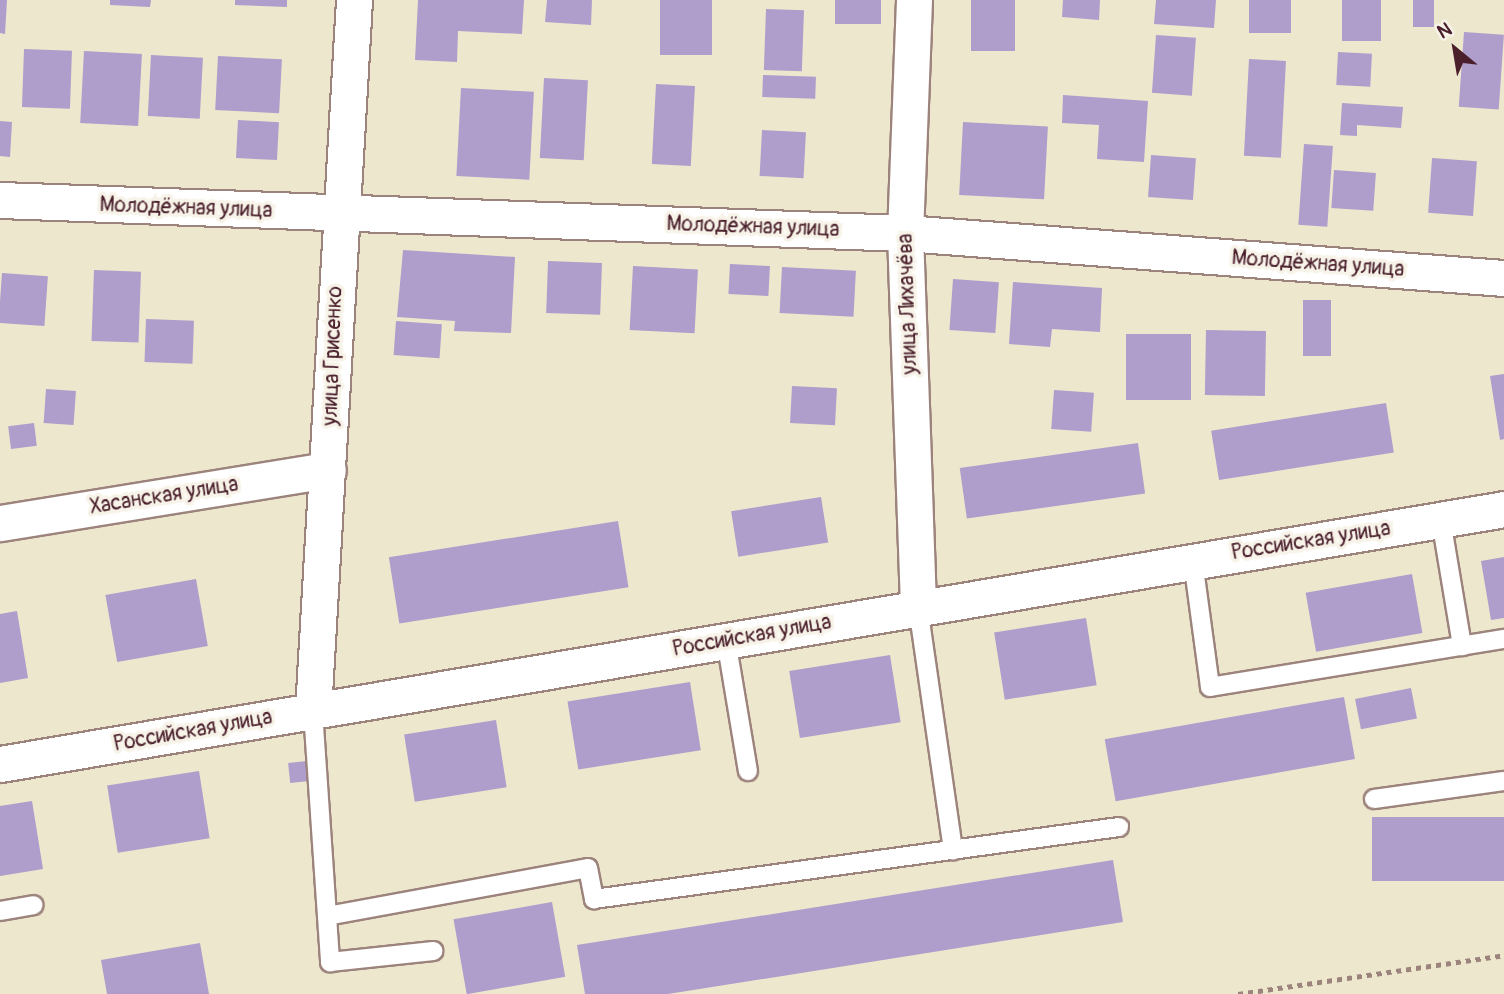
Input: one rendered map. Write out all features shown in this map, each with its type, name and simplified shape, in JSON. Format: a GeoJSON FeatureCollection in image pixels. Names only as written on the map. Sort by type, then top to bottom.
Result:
{"type":"FeatureCollection","features":[{"type":"Feature","properties":{"kind":"street","name":"улица Грисенко"},"geometry":{"type":"LineString","coordinates":[[313,711],[354,0]]}},
{"type":"Feature","properties":{"kind":"street","name":"улица Лихачёва"},"geometry":{"type":"LineString","coordinates":[[914,0],[905,233],[918,607]]}},
{"type":"Feature","properties":{"kind":"street","name":"Молодёжная улица"},"geometry":{"type":"LineString","coordinates":[[0,200],[905,233],[1504,278]]}},
{"type":"Feature","properties":{"kind":"street","name":"Хасанская улица"},"geometry":{"type":"LineString","coordinates":[[0,523],[328,470]]}},
{"type":"Feature","properties":{"kind":"street","name":"Российская улица"},"geometry":{"type":"LineString","coordinates":[[0,764],[1504,509]]}},
{"type":"Feature","properties":{"kind":"lane"},"geometry":{"type":"LineString","coordinates":[[1441,520],[1462,646]]}},
{"type":"Feature","properties":{"kind":"lane"},"geometry":{"type":"LineString","coordinates":[[1193,561],[1210,687],[1504,639]]}},
{"type":"Feature","properties":{"kind":"lane"},"geometry":{"type":"LineString","coordinates":[[918,607],[953,850]]}},
{"type":"Feature","properties":{"kind":"lane"},"geometry":{"type":"LineString","coordinates":[[726,640],[748,771]]}},
{"type":"Feature","properties":{"kind":"lane"},"geometry":{"type":"LineString","coordinates":[[313,711],[330,962],[433,951]]}},
{"type":"Feature","properties":{"kind":"lane"},"geometry":{"type":"LineString","coordinates":[[1374,799],[1504,781]]}},
{"type":"Feature","properties":{"kind":"lane"},"geometry":{"type":"LineString","coordinates":[[327,916],[588,868],[594,899],[1119,827]]}},
{"type":"Feature","properties":{"kind":"lane"},"geometry":{"type":"LineString","coordinates":[[0,911],[33,905]]}},
{"type":"Feature","properties":{"kind":"path"},"geometry":{"type":"LineString","coordinates":[[1238,994],[1504,955]]}},
{"type":"Feature","properties":{"kind":"building"},"geometry":{"type":"Polygon","coordinates":[[[0,0],[7,0],[5,34],[0,33],[0,0]]]}},
{"type":"Feature","properties":{"kind":"building"},"geometry":{"type":"Polygon","coordinates":[[[110,0],[151,0],[150,7],[110,5],[110,0]]]}},
{"type":"Feature","properties":{"kind":"building"},"geometry":{"type":"Polygon","coordinates":[[[235,0],[287,0],[287,7],[235,5],[235,0]]]}},
{"type":"Feature","properties":{"kind":"building"},"geometry":{"type":"Polygon","coordinates":[[[418,0],[524,0],[522,34],[458,31],[457,62],[415,60],[418,0]]]}},
{"type":"Feature","properties":{"kind":"building"},"geometry":{"type":"Polygon","coordinates":[[[547,0],[592,0],[591,25],[545,22],[547,0]]]}},
{"type":"Feature","properties":{"kind":"building"},"geometry":{"type":"Polygon","coordinates":[[[660,0],[712,0],[712,55],[660,55],[660,0]]]}},
{"type":"Feature","properties":{"kind":"building"},"geometry":{"type":"Polygon","coordinates":[[[835,0],[881,0],[881,24],[835,24],[835,0]]]}},
{"type":"Feature","properties":{"kind":"building"},"geometry":{"type":"Polygon","coordinates":[[[971,0],[1015,0],[1015,51],[971,51],[971,0]]]}},
{"type":"Feature","properties":{"kind":"building"},"geometry":{"type":"Polygon","coordinates":[[[1063,0],[1100,0],[1099,20],[1062,17],[1063,0]]]}},
{"type":"Feature","properties":{"kind":"building"},"geometry":{"type":"Polygon","coordinates":[[[1156,0],[1216,0],[1214,28],[1154,24],[1156,0]]]}},
{"type":"Feature","properties":{"kind":"building"},"geometry":{"type":"Polygon","coordinates":[[[1249,0],[1291,0],[1291,33],[1249,33],[1249,0]]]}},
{"type":"Feature","properties":{"kind":"building"},"geometry":{"type":"Polygon","coordinates":[[[1342,0],[1381,0],[1381,41],[1342,41],[1342,0]]]}},
{"type":"Feature","properties":{"kind":"building"},"geometry":{"type":"Polygon","coordinates":[[[1413,0],[1434,0],[1434,27],[1413,27],[1413,0]]]}},
{"type":"Feature","properties":{"kind":"building"},"geometry":{"type":"Polygon","coordinates":[[[766,9],[804,10],[802,71],[764,70],[766,9]]]}},
{"type":"Feature","properties":{"kind":"building"},"geometry":{"type":"Polygon","coordinates":[[[1464,32],[1504,35],[1499,110],[1459,107],[1464,32]]]}},
{"type":"Feature","properties":{"kind":"building"},"geometry":{"type":"Polygon","coordinates":[[[1156,35],[1196,38],[1192,96],[1152,93],[1156,35]]]}},
{"type":"Feature","properties":{"kind":"building"},"geometry":{"type":"Polygon","coordinates":[[[24,49],[72,51],[70,109],[22,107],[24,49]]]}},
{"type":"Feature","properties":{"kind":"building"},"geometry":{"type":"Polygon","coordinates":[[[84,51],[142,54],[138,126],[80,123],[84,51]]]}},
{"type":"Feature","properties":{"kind":"building"},"geometry":{"type":"Polygon","coordinates":[[[1338,52],[1372,54],[1370,87],[1336,85],[1338,52]]]}},
{"type":"Feature","properties":{"kind":"building"},"geometry":{"type":"Polygon","coordinates":[[[151,55],[203,58],[200,119],[148,116],[151,55]]]}},
{"type":"Feature","properties":{"kind":"building"},"geometry":{"type":"Polygon","coordinates":[[[218,56],[282,59],[279,113],[215,110],[218,56]]]}},
{"type":"Feature","properties":{"kind":"building"},"geometry":{"type":"Polygon","coordinates":[[[1249,59],[1286,61],[1281,158],[1244,156],[1249,59]]]}},
{"type":"Feature","properties":{"kind":"building"},"geometry":{"type":"Polygon","coordinates":[[[763,75],[816,77],[815,99],[762,97],[763,75]]]}},
{"type":"Feature","properties":{"kind":"building"},"geometry":{"type":"Polygon","coordinates":[[[544,78],[588,80],[584,160],[540,158],[544,78]]]}},
{"type":"Feature","properties":{"kind":"building"},"geometry":{"type":"Polygon","coordinates":[[[656,84],[695,86],[691,166],[652,164],[656,84]]]}},
{"type":"Feature","properties":{"kind":"building"},"geometry":{"type":"Polygon","coordinates":[[[461,88],[534,92],[529,180],[456,176],[461,88]]]}},
{"type":"Feature","properties":{"kind":"building"},"geometry":{"type":"Polygon","coordinates":[[[1063,95],[1148,101],[1144,162],[1097,159],[1099,125],[1062,123],[1063,95]]]}},
{"type":"Feature","properties":{"kind":"building"},"geometry":{"type":"Polygon","coordinates":[[[1342,103],[1403,107],[1401,128],[1357,125],[1357,136],[1340,135],[1342,103]]]}},
{"type":"Feature","properties":{"kind":"building"},"geometry":{"type":"Polygon","coordinates":[[[238,120],[279,122],[277,160],[236,158],[238,120]]]}},
{"type":"Feature","properties":{"kind":"building"},"geometry":{"type":"Polygon","coordinates":[[[0,121],[12,122],[10,157],[0,156],[0,121]]]}},
{"type":"Feature","properties":{"kind":"building"},"geometry":{"type":"Polygon","coordinates":[[[963,122],[1048,126],[1044,199],[959,195],[963,122]]]}},
{"type":"Feature","properties":{"kind":"building"},"geometry":{"type":"Polygon","coordinates":[[[762,130],[806,132],[804,178],[760,176],[762,130]]]}},
{"type":"Feature","properties":{"kind":"building"},"geometry":{"type":"Polygon","coordinates":[[[1304,144],[1333,146],[1327,227],[1298,225],[1304,144]]]}},
{"type":"Feature","properties":{"kind":"building"},"geometry":{"type":"Polygon","coordinates":[[[1151,155],[1196,158],[1193,200],[1148,197],[1151,155]]]}},
{"type":"Feature","properties":{"kind":"building"},"geometry":{"type":"Polygon","coordinates":[[[1432,158],[1477,161],[1473,216],[1428,213],[1432,158]]]}},
{"type":"Feature","properties":{"kind":"building"},"geometry":{"type":"Polygon","coordinates":[[[1334,170],[1376,173],[1373,211],[1331,208],[1334,170]]]}},
{"type":"Feature","properties":{"kind":"building"},"geometry":{"type":"Polygon","coordinates":[[[403,250],[515,257],[511,333],[454,331],[455,321],[397,317],[403,250]]]}},
{"type":"Feature","properties":{"kind":"building"},"geometry":{"type":"Polygon","coordinates":[[[548,261],[602,263],[600,315],[546,313],[548,261]]]}},
{"type":"Feature","properties":{"kind":"building"},"geometry":{"type":"Polygon","coordinates":[[[730,264],[770,266],[768,296],[728,294],[730,264]]]}},
{"type":"Feature","properties":{"kind":"building"},"geometry":{"type":"Polygon","coordinates":[[[633,266],[698,269],[695,333],[630,330],[633,266]]]}},
{"type":"Feature","properties":{"kind":"building"},"geometry":{"type":"Polygon","coordinates":[[[782,267],[856,271],[853,317],[780,313],[782,267]]]}},
{"type":"Feature","properties":{"kind":"building"},"geometry":{"type":"Polygon","coordinates":[[[94,270],[141,272],[138,343],[92,341],[94,270]]]}},
{"type":"Feature","properties":{"kind":"building"},"geometry":{"type":"Polygon","coordinates":[[[2,273],[48,276],[44,326],[0,323],[2,273]]]}},
{"type":"Feature","properties":{"kind":"building"},"geometry":{"type":"Polygon","coordinates":[[[953,279],[999,282],[995,333],[949,330],[953,279]]]}},
{"type":"Feature","properties":{"kind":"building"},"geometry":{"type":"Polygon","coordinates":[[[1013,282],[1102,288],[1100,332],[1052,329],[1050,347],[1009,344],[1013,282]]]}},
{"type":"Feature","properties":{"kind":"building"},"geometry":{"type":"Polygon","coordinates":[[[1303,300],[1331,300],[1331,356],[1303,356],[1303,300]]]}},
{"type":"Feature","properties":{"kind":"building"},"geometry":{"type":"Polygon","coordinates":[[[146,319],[194,321],[192,364],[144,362],[146,319]]]}},
{"type":"Feature","properties":{"kind":"building"},"geometry":{"type":"Polygon","coordinates":[[[396,321],[442,324],[440,358],[394,355],[396,321]]]}},
{"type":"Feature","properties":{"kind":"building"},"geometry":{"type":"Polygon","coordinates":[[[1206,330],[1266,331],[1265,396],[1205,395],[1206,330]]]}},
{"type":"Feature","properties":{"kind":"building"},"geometry":{"type":"Polygon","coordinates":[[[1126,334],[1191,334],[1191,400],[1126,400],[1126,334]]]}},
{"type":"Feature","properties":{"kind":"building"},"geometry":{"type":"Polygon","coordinates":[[[1504,374],[1504,439],[1500,440],[1490,376],[1504,374]]]}},
{"type":"Feature","properties":{"kind":"building"},"geometry":{"type":"Polygon","coordinates":[[[792,386],[837,388],[835,425],[790,423],[792,386]]]}},
{"type":"Feature","properties":{"kind":"building"},"geometry":{"type":"Polygon","coordinates":[[[46,389],[76,391],[74,425],[44,423],[46,389]]]}},
{"type":"Feature","properties":{"kind":"building"},"geometry":{"type":"Polygon","coordinates":[[[1054,390],[1094,393],[1091,432],[1051,429],[1054,390]]]}},
{"type":"Feature","properties":{"kind":"building"},"geometry":{"type":"Polygon","coordinates":[[[1386,403],[1394,452],[1219,480],[1211,431],[1386,403]]]}},
{"type":"Feature","properties":{"kind":"building"},"geometry":{"type":"Polygon","coordinates":[[[34,423],[37,446],[11,449],[8,426],[34,423]]]}},
{"type":"Feature","properties":{"kind":"building"},"geometry":{"type":"Polygon","coordinates":[[[1138,443],[1145,494],[967,519],[960,468],[1138,443]]]}},
{"type":"Feature","properties":{"kind":"building"},"geometry":{"type":"Polygon","coordinates":[[[821,497],[828,542],[738,557],[731,511],[821,497]]]}},
{"type":"Feature","properties":{"kind":"building"},"geometry":{"type":"Polygon","coordinates":[[[618,521],[628,587],[399,623],[389,557],[618,521]]]}},
{"type":"Feature","properties":{"kind":"building"},"geometry":{"type":"Polygon","coordinates":[[[1504,557],[1504,618],[1491,620],[1481,561],[1504,557]]]}},
{"type":"Feature","properties":{"kind":"building"},"geometry":{"type":"Polygon","coordinates":[[[1412,574],[1422,633],[1316,652],[1306,593],[1412,574]]]}},
{"type":"Feature","properties":{"kind":"building"},"geometry":{"type":"Polygon","coordinates":[[[196,579],[208,646],[117,662],[105,595],[196,579]]]}},
{"type":"Feature","properties":{"kind":"building"},"geometry":{"type":"Polygon","coordinates":[[[17,611],[28,678],[0,683],[0,614],[17,611]]]}},
{"type":"Feature","properties":{"kind":"building"},"geometry":{"type":"Polygon","coordinates":[[[1086,618],[1097,685],[1005,700],[994,633],[1086,618]]]}},
{"type":"Feature","properties":{"kind":"building"},"geometry":{"type":"Polygon","coordinates":[[[890,655],[901,722],[800,738],[789,671],[890,655]]]}},
{"type":"Feature","properties":{"kind":"building"},"geometry":{"type":"Polygon","coordinates":[[[690,682],[701,750],[578,770],[568,701],[690,682]]]}},
{"type":"Feature","properties":{"kind":"building"},"geometry":{"type":"Polygon","coordinates":[[[1411,688],[1417,718],[1361,729],[1355,699],[1411,688]]]}},
{"type":"Feature","properties":{"kind":"building"},"geometry":{"type":"Polygon","coordinates":[[[1344,697],[1355,759],[1116,801],[1105,739],[1344,697]]]}},
{"type":"Feature","properties":{"kind":"building"},"geometry":{"type":"Polygon","coordinates":[[[496,720],[507,787],[415,802],[404,735],[496,720]]]}},
{"type":"Feature","properties":{"kind":"building"},"geometry":{"type":"Polygon","coordinates":[[[307,761],[309,781],[290,783],[288,763],[307,761]]]}},
{"type":"Feature","properties":{"kind":"building"},"geometry":{"type":"Polygon","coordinates":[[[199,771],[210,838],[118,853],[107,786],[199,771]]]}},
{"type":"Feature","properties":{"kind":"building"},"geometry":{"type":"Polygon","coordinates":[[[32,801],[43,869],[0,876],[0,806],[32,801]]]}},
{"type":"Feature","properties":{"kind":"building"},"geometry":{"type":"Polygon","coordinates":[[[1372,817],[1504,817],[1504,881],[1372,881],[1372,817]]]}},
{"type":"Feature","properties":{"kind":"building"},"geometry":{"type":"Polygon","coordinates":[[[1113,860],[1123,922],[668,994],[585,994],[577,945],[1113,860]]]}},
{"type":"Feature","properties":{"kind":"building"},"geometry":{"type":"Polygon","coordinates":[[[552,902],[565,977],[467,994],[454,919],[552,902]]]}},
{"type":"Feature","properties":{"kind":"building"},"geometry":{"type":"Polygon","coordinates":[[[200,943],[209,994],[107,994],[101,960],[200,943]]]}}]}
